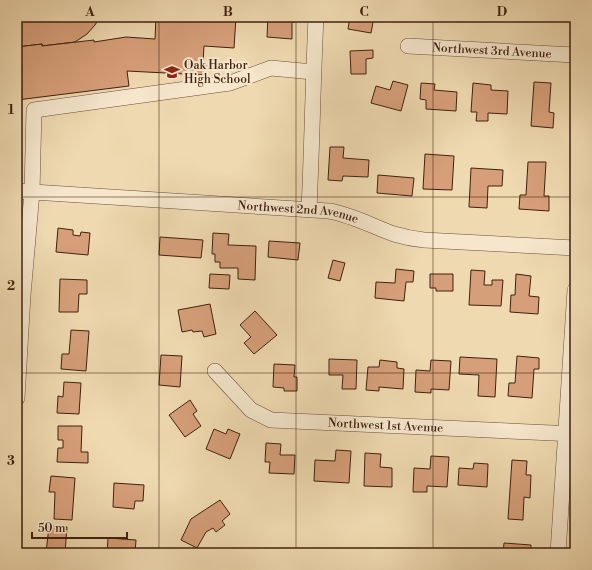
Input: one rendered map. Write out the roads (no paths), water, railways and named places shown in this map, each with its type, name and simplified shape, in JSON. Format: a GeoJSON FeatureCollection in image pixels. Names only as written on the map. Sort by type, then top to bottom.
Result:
{"type":"FeatureCollection","features":[{"type":"Feature","properties":{"kind":"street"},"geometry":{"type":"LineString","coordinates":[[309,209],[316,17]]}},
{"type":"Feature","properties":{"kind":"street","name":"Northwest 3rd Avenue"},"geometry":{"type":"LineString","coordinates":[[408,46],[575,55]]}},
{"type":"Feature","properties":{"kind":"street"},"geometry":{"type":"LineString","coordinates":[[17,398],[23,295],[32,192],[34,110],[230,84],[271,68],[313,72]]}},
{"type":"Feature","properties":{"kind":"street","name":"Northwest 2nd Avenue"},"geometry":{"type":"LineString","coordinates":[[17,191],[309,209],[341,213],[410,239],[575,248]]}},
{"type":"Feature","properties":{"kind":"street"},"geometry":{"type":"LineString","coordinates":[[558,553],[570,434],[575,290]]}},
{"type":"Feature","properties":{"kind":"street","name":"Northwest 1st Avenue"},"geometry":{"type":"LineString","coordinates":[[215,371],[251,410],[271,420],[570,434]]}},
{"type":"Feature","properties":{"kind":"place","name":"Oak Harbor High School"},"geometry":{"type":"Point","coordinates":[172,72]}}]}
